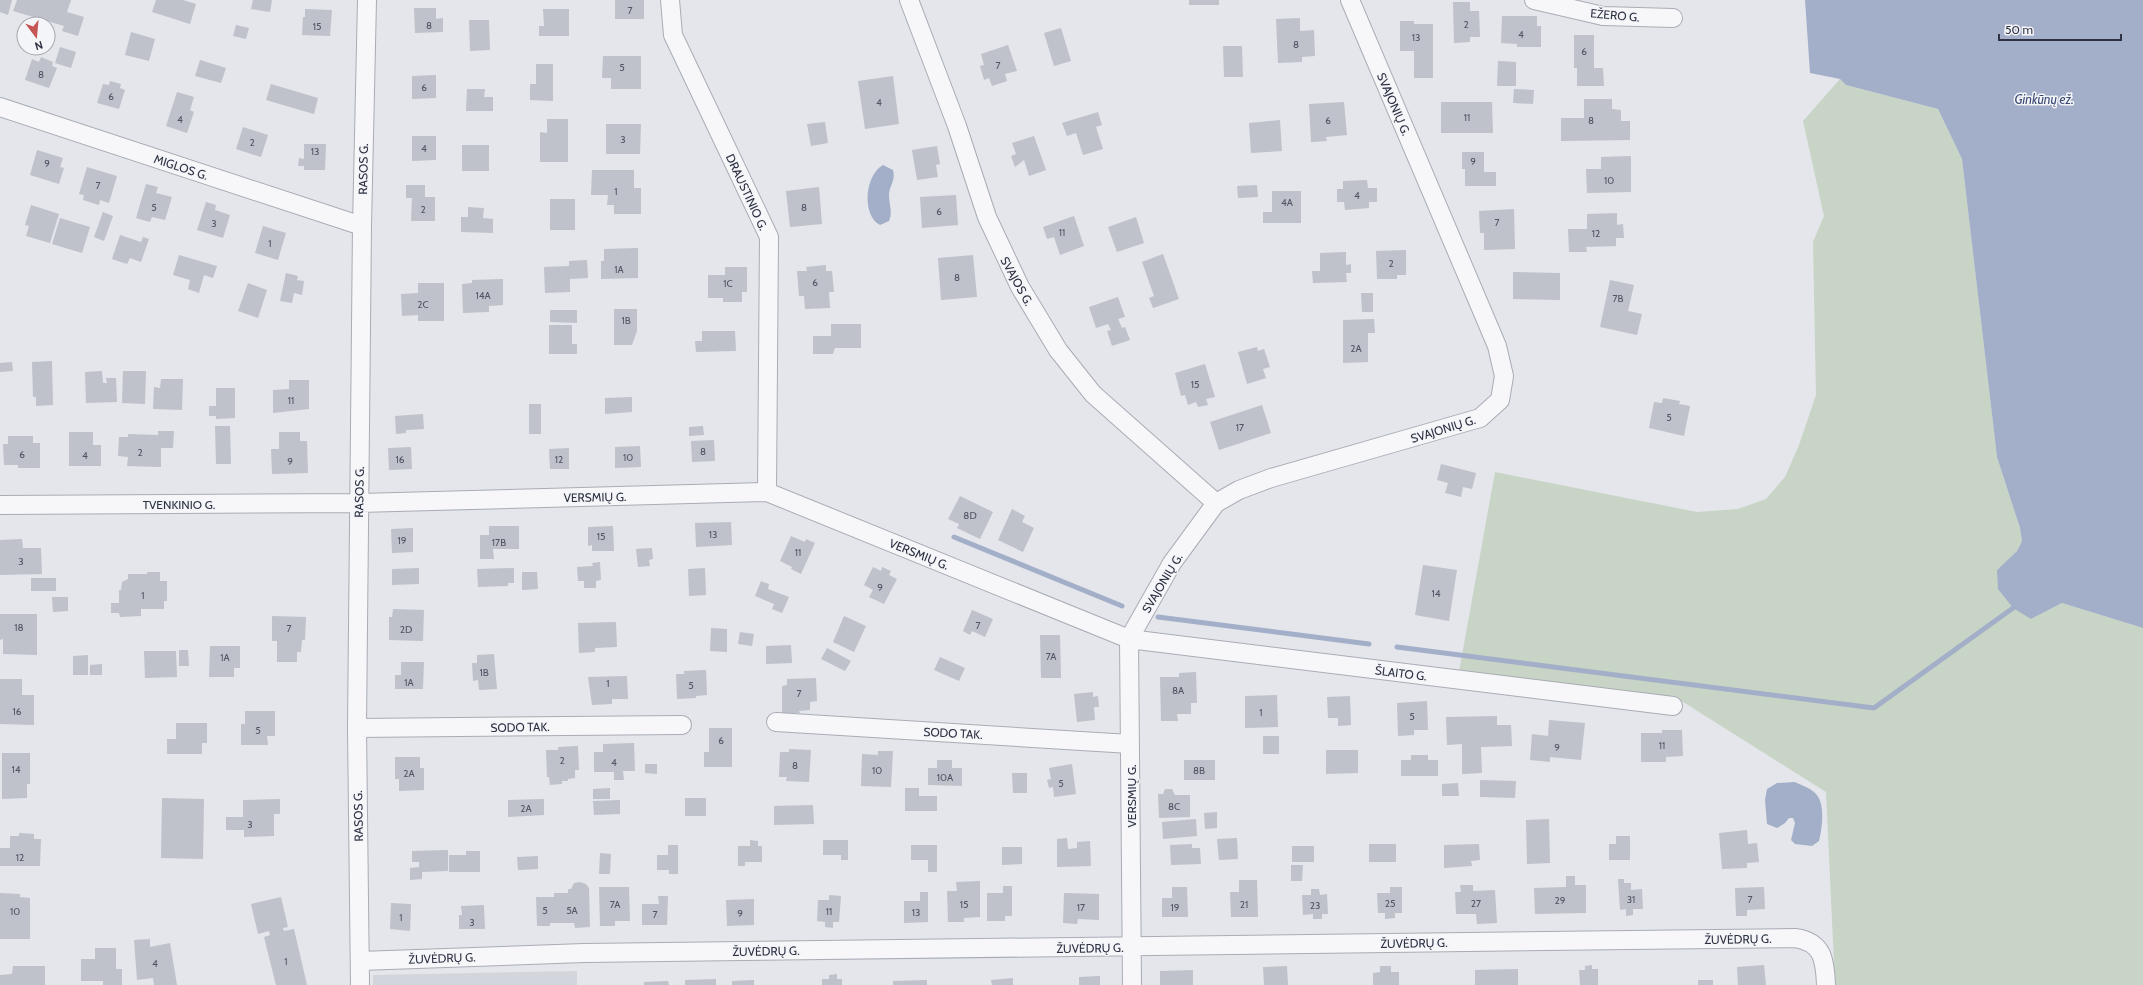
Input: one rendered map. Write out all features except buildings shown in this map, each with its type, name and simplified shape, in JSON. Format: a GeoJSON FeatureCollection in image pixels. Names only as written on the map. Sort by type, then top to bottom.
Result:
{"type":"FeatureCollection","features":[{"type":"Feature","properties":{"kind":"street","name":"RASOS G."},"geometry":{"type":"LineString","coordinates":[[360,985],[357,728],[362,226],[367,0]]}},
{"type":"Feature","properties":{"kind":"street","name":"DRAUSTINIO G."},"geometry":{"type":"LineString","coordinates":[[670,0],[673,35],[769,237],[767,492]]}},
{"type":"Feature","properties":{"kind":"street","name":"SVAJOS G."},"geometry":{"type":"LineString","coordinates":[[909,0],[954,118],[990,224],[1020,287],[1058,350],[1094,394],[1216,504]]}},
{"type":"Feature","properties":{"kind":"street","name":"SVAJONIŲ G."},"geometry":{"type":"LineString","coordinates":[[1129,639],[1172,563],[1216,504],[1239,490],[1271,478],[1480,418],[1500,400],[1504,376],[1497,346],[1350,0]]}},
{"type":"Feature","properties":{"kind":"street","name":"EŽERO G."},"geometry":{"type":"LineString","coordinates":[[1534,0],[1603,16],[1673,18]]}},
{"type":"Feature","properties":{"kind":"street","name":"MIGLOS G."},"geometry":{"type":"LineString","coordinates":[[0,107],[362,226]]}},
{"type":"Feature","properties":{"kind":"street","name":"VERSMIŲ G."},"geometry":{"type":"LineString","coordinates":[[359,503],[767,492],[1129,639],[1132,985]]}},
{"type":"Feature","properties":{"kind":"street","name":"TVENKINIO G."},"geometry":{"type":"LineString","coordinates":[[0,505],[359,503]]}},
{"type":"Feature","properties":{"kind":"street","name":"ŠLAITO G."},"geometry":{"type":"LineString","coordinates":[[1129,639],[1673,706]]}},
{"type":"Feature","properties":{"kind":"street","name":"SODO TAK."},"geometry":{"type":"LineString","coordinates":[[776,722],[1130,744]]}},
{"type":"Feature","properties":{"kind":"street","name":"SODO TAK."},"geometry":{"type":"LineString","coordinates":[[357,728],[682,725]]}},
{"type":"Feature","properties":{"kind":"street","name":"ŽUVĖDRŲ G."},"geometry":{"type":"LineString","coordinates":[[360,961],[584,953],[1795,938],[1805,939],[1818,947],[1825,971],[1826,985]]}},
{"type":"Feature","properties":{"kind":"shaded area"},"geometry":{"type":"Polygon","coordinates":[[[577,971],[577,985],[373,985],[373,975],[577,971]]]}},
{"type":"Feature","properties":{"kind":"green space"},"geometry":{"type":"Polygon","coordinates":[[[1840,79],[1846,85],[1938,109],[1962,159],[1997,457],[2020,528],[2022,541],[2017,551],[1997,570],[2031,619],[2062,603],[2143,628],[2143,985],[1835,985],[1826,792],[1680,700],[1459,672],[1495,472],[1697,512],[1738,509],[1766,499],[1785,477],[1799,445],[1816,395],[1813,242],[1824,216],[1803,121],[1840,79]]]}},
{"type":"Feature","properties":{"kind":"water","name":"Ginkūnų ež."},"geometry":{"type":"Polygon","coordinates":[[[1805,0],[2143,0],[2143,628],[2062,603],[2031,619],[2013,608],[1998,589],[1997,570],[2017,551],[2022,541],[2020,528],[1997,457],[1962,159],[1938,109],[1846,85],[1840,79],[1810,73],[1805,0]]]}},
{"type":"Feature","properties":{"kind":"water"},"geometry":{"type":"Polygon","coordinates":[[[883,165],[893,170],[894,177],[889,195],[891,211],[890,218],[889,221],[880,225],[874,220],[870,213],[868,196],[872,178],[877,170],[883,165]]]}},
{"type":"Feature","properties":{"kind":"water"},"geometry":{"type":"Polygon","coordinates":[[[1795,782],[1813,791],[1821,803],[1822,823],[1819,841],[1812,846],[1795,844],[1791,840],[1795,823],[1793,818],[1789,818],[1785,823],[1777,828],[1767,824],[1765,800],[1767,789],[1777,783],[1795,782]]]}},
{"type":"Feature","properties":{"kind":"waterway"},"geometry":{"type":"LineString","coordinates":[[954,537],[1122,606]]}},
{"type":"Feature","properties":{"kind":"waterway"},"geometry":{"type":"LineString","coordinates":[[1397,647],[1874,708],[2013,608]]}},
{"type":"Feature","properties":{"kind":"waterway"},"geometry":{"type":"LineString","coordinates":[[1158,617],[1369,644]]}}]}
